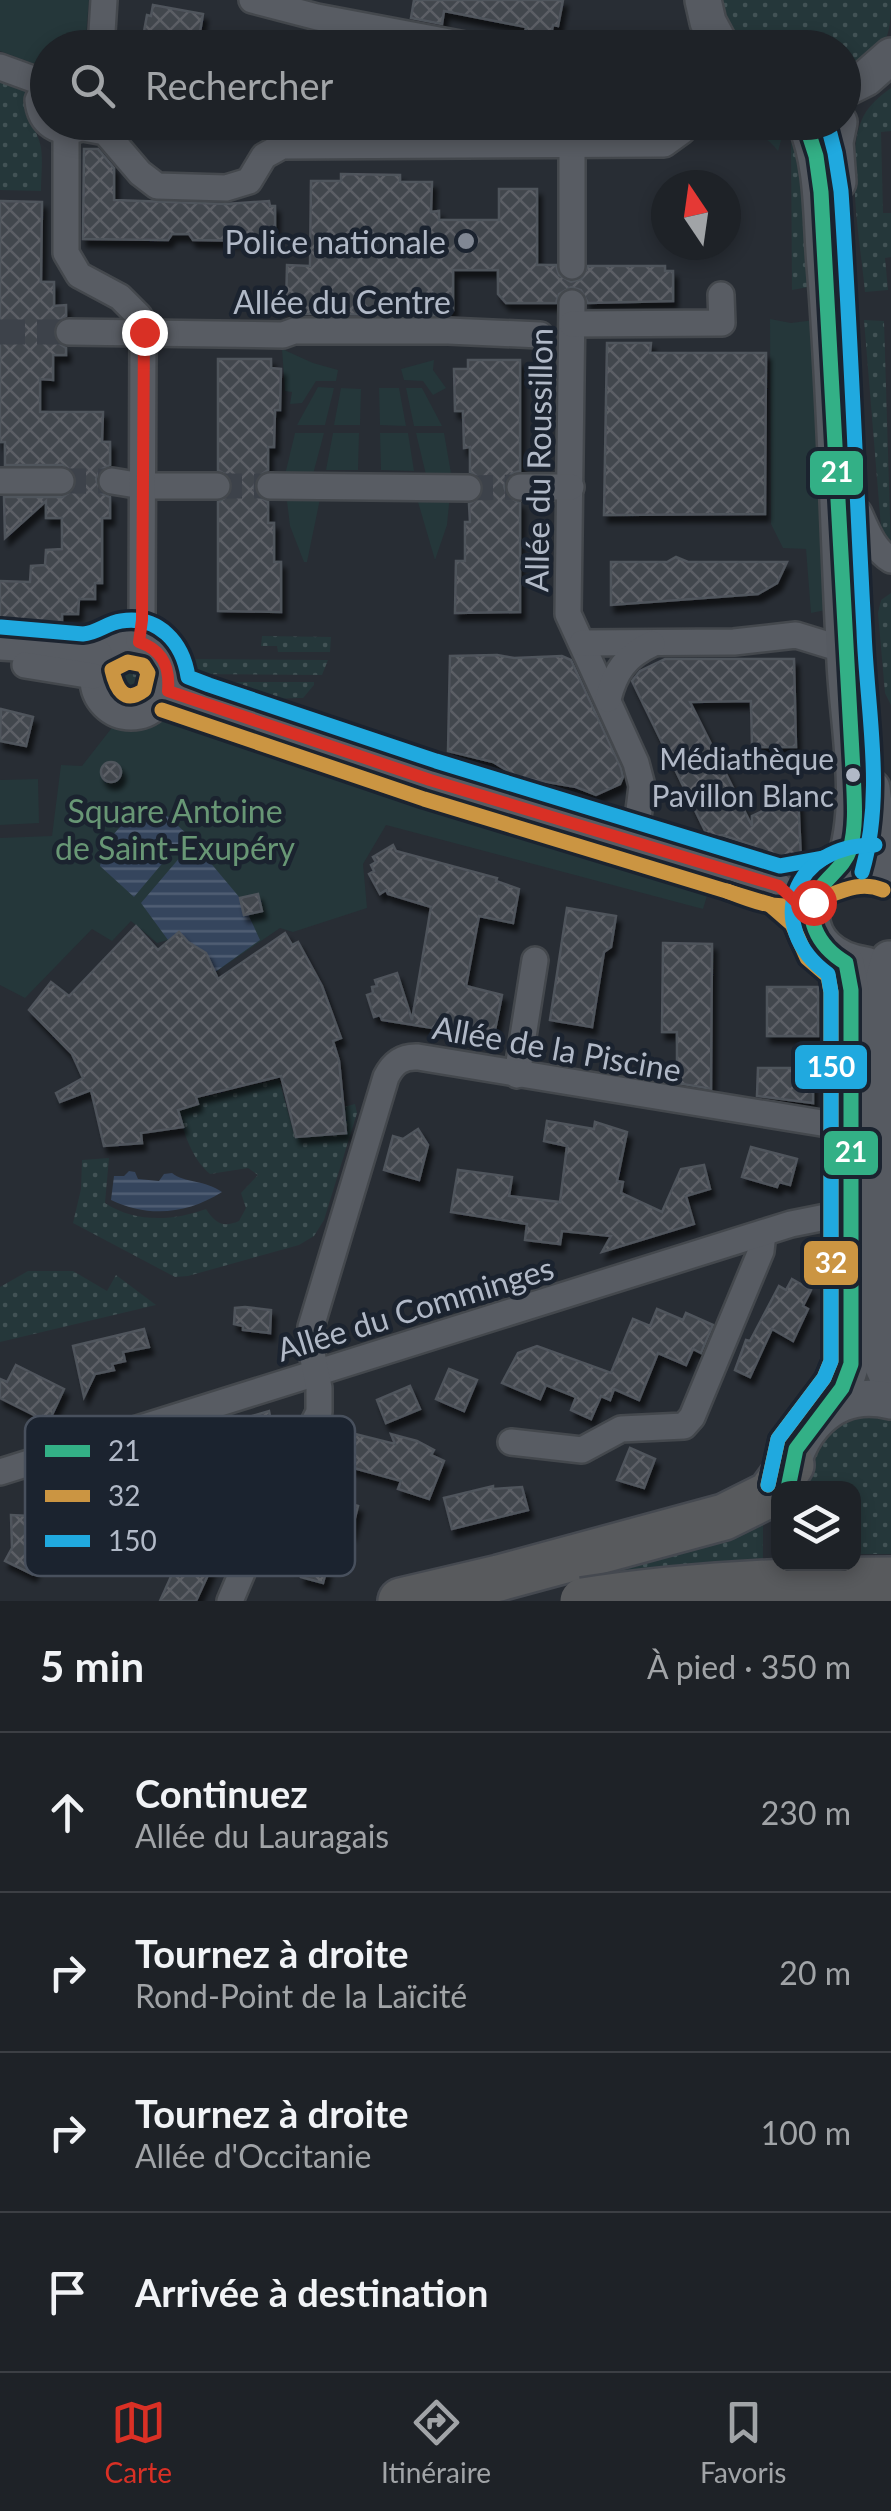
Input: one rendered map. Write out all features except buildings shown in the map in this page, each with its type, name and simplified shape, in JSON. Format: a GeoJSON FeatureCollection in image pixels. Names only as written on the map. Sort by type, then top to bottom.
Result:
{"type":"FeatureCollection","features":[{"type":"Feature","properties":{"kind":"highway"},"geometry":{"type":"LineString","coordinates":[[401,1601],[724,1517],[770,1494],[790,1477]]}},
{"type":"Feature","properties":{"kind":"highway"},"geometry":{"type":"LineString","coordinates":[[583,1601],[694,1586],[891,1580]]}},
{"type":"Feature","properties":{"kind":"main road"},"geometry":{"type":"LineString","coordinates":[[812,140],[832,348],[853,775],[852,840],[813,902],[812,917],[823,946],[846,962],[868,965],[890,958]]}},
{"type":"Feature","properties":{"kind":"main road"},"geometry":{"type":"LineString","coordinates":[[835,872],[862,863],[886,869],[873,816],[870,694],[837,140]]}},
{"type":"Feature","properties":{"kind":"main road"},"geometry":{"type":"LineString","coordinates":[[890,958],[878,994],[873,1204],[876,1342],[883,1371],[891,1384]]}},
{"type":"Feature","properties":{"kind":"main road"},"geometry":{"type":"LineString","coordinates":[[790,1477],[805,1434],[843,1390],[851,1364],[873,1204],[841,1127],[852,990],[846,962]]}},
{"type":"Feature","properties":{"kind":"main road"},"geometry":{"type":"LineString","coordinates":[[830,1407],[852,1399],[891,1401]]}},
{"type":"Feature","properties":{"kind":"main road"},"geometry":{"type":"LineString","coordinates":[[780,1601],[781,1571]]}},
{"type":"Feature","properties":{"kind":"street"},"geometry":{"type":"LineString","coordinates":[[102,30],[104,0]]}},
{"type":"Feature","properties":{"kind":"street"},"geometry":{"type":"LineString","coordinates":[[252,0],[386,30]]}},
{"type":"Feature","properties":{"kind":"street"},"geometry":{"type":"LineString","coordinates":[[0,67],[30,76]]}},
{"type":"Feature","properties":{"kind":"street"},"geometry":{"type":"LineString","coordinates":[[76,140],[64,183],[66,252],[78,275],[120,297],[141,324],[139,642]]}},
{"type":"Feature","properties":{"kind":"street"},"geometry":{"type":"LineString","coordinates":[[113,140],[140,173],[157,186],[226,188],[249,180],[264,156],[276,148],[441,140]]}},
{"type":"Feature","properties":{"kind":"street"},"geometry":{"type":"LineString","coordinates":[[572,140],[572,266]]}},
{"type":"Feature","properties":{"kind":"street"},"geometry":{"type":"LineString","coordinates":[[631,140],[664,144],[668,140]]}},
{"type":"Feature","properties":{"kind":"street","name":"Allée du Roussillon"},"geometry":{"type":"LineString","coordinates":[[635,842],[642,786],[636,763],[568,614],[572,314],[722,323],[721,296]]}},
{"type":"Feature","properties":{"kind":"street","name":"Allée du Centre"},"geometry":{"type":"LineString","coordinates":[[68,332],[141,324],[284,335],[294,331],[540,335]]}},
{"type":"Feature","properties":{"kind":"street"},"geometry":{"type":"LineString","coordinates":[[0,480],[61,480]]}},
{"type":"Feature","properties":{"kind":"street"},"geometry":{"type":"LineString","coordinates":[[112,481],[142,486],[218,486]]}},
{"type":"Feature","properties":{"kind":"street"},"geometry":{"type":"LineString","coordinates":[[270,486],[468,488]]}},
{"type":"Feature","properties":{"kind":"street"},"geometry":{"type":"LineString","coordinates":[[520,487],[571,487]]}},
{"type":"Feature","properties":{"kind":"street"},"geometry":{"type":"LineString","coordinates":[[859,514],[881,554],[891,560]]}},
{"type":"Feature","properties":{"kind":"street"},"geometry":{"type":"LineString","coordinates":[[582,643],[734,642],[796,636],[835,648],[845,661]]}},
{"type":"Feature","properties":{"kind":"street"},"geometry":{"type":"LineString","coordinates":[[0,664],[52,668],[96,665],[126,641],[139,642],[158,652],[166,663],[168,691],[160,705],[146,714],[131,718],[118,715],[99,700],[96,665]]}},
{"type":"Feature","properties":{"kind":"street"},"geometry":{"type":"LineString","coordinates":[[608,699],[618,669],[634,652],[654,643]]}},
{"type":"Feature","properties":{"kind":"street"},"geometry":{"type":"LineString","coordinates":[[0,648],[96,665]]}},
{"type":"Feature","properties":{"kind":"street"},"geometry":{"type":"LineString","coordinates":[[168,691],[430,780],[779,886],[812,917]]}},
{"type":"Feature","properties":{"kind":"street"},"geometry":{"type":"LineString","coordinates":[[779,886],[835,872]]}},
{"type":"Feature","properties":{"kind":"street"},"geometry":{"type":"LineString","coordinates":[[518,1075],[535,960]]}},
{"type":"Feature","properties":{"kind":"street","name":"Allée de la Piscine"},"geometry":{"type":"LineString","coordinates":[[317,1416],[320,1388],[314,1366],[312,1327],[386,1077],[394,1064],[418,1057],[841,1127]]}},
{"type":"Feature","properties":{"kind":"street","name":"Allée du Comminges"},"geometry":{"type":"LineString","coordinates":[[166,1416],[314,1366],[873,1204]]}},
{"type":"Feature","properties":{"kind":"street"},"geometry":{"type":"LineString","coordinates":[[511,1442],[582,1450],[621,1429],[684,1426],[692,1416],[761,1251],[763,1234]]}},
{"type":"Feature","properties":{"kind":"street","name":"Allée du Comminges"},"geometry":{"type":"LineString","coordinates":[[0,1472],[25,1464]]}},
{"type":"Feature","properties":{"kind":"street","name":"Allée de la Piscine"},"geometry":{"type":"LineString","coordinates":[[230,1601],[241,1576]]}},
{"type":"Feature","properties":{"kind":"green space"},"geometry":{"type":"Polygon","coordinates":[[[0,0],[89,0],[86,30],[30,30],[30,62],[0,51],[0,0]]]}},
{"type":"Feature","properties":{"kind":"green space"},"geometry":{"type":"Polygon","coordinates":[[[714,0],[891,0],[886,38],[876,52],[861,62],[861,30],[727,30],[714,0]]]}},
{"type":"Feature","properties":{"kind":"green space"},"geometry":{"type":"Polygon","coordinates":[[[0,81],[17,82],[27,93],[30,140],[39,140],[41,148],[41,191],[0,190],[0,81]]]}},
{"type":"Feature","properties":{"kind":"green space"},"geometry":{"type":"Polygon","coordinates":[[[891,88],[891,131],[881,132],[883,213],[891,213],[891,257],[885,258],[888,290],[865,292],[855,202],[855,154],[863,117],[891,88]]]}},
{"type":"Feature","properties":{"kind":"green space"},"geometry":{"type":"Polygon","coordinates":[[[767,140],[781,140],[778,151],[767,140]]]}},
{"type":"Feature","properties":{"kind":"green space"},"geometry":{"type":"Polygon","coordinates":[[[791,142],[800,167],[808,287],[792,290],[791,142]]]}},
{"type":"Feature","properties":{"kind":"green space"},"geometry":{"type":"Polygon","coordinates":[[[770,319],[791,323],[814,320],[826,610],[811,613],[806,549],[783,548],[771,524],[770,319]]]}},
{"type":"Feature","properties":{"kind":"green space"},"geometry":{"type":"Polygon","coordinates":[[[864,320],[884,321],[891,551],[882,539],[864,320]]]}},
{"type":"Feature","properties":{"kind":"green space"},"geometry":{"type":"Polygon","coordinates":[[[282,349],[338,370],[336,381],[316,381],[302,403],[290,404],[292,392],[285,391],[282,349]]]}},
{"type":"Feature","properties":{"kind":"green space"},"geometry":{"type":"Polygon","coordinates":[[[434,360],[433,370],[446,388],[433,395],[423,381],[404,380],[401,369],[434,360]]]}},
{"type":"Feature","properties":{"kind":"green space"},"geometry":{"type":"Polygon","coordinates":[[[318,387],[334,388],[325,425],[297,425],[318,387]]]}},
{"type":"Feature","properties":{"kind":"green space"},"geometry":{"type":"Polygon","coordinates":[[[341,388],[361,389],[360,425],[334,425],[341,388]]]}},
{"type":"Feature","properties":{"kind":"green space"},"geometry":{"type":"Polygon","coordinates":[[[379,388],[399,388],[406,426],[380,425],[379,388]]]}},
{"type":"Feature","properties":{"kind":"green space"},"geometry":{"type":"Polygon","coordinates":[[[406,388],[422,388],[442,426],[414,426],[406,388]]]}},
{"type":"Feature","properties":{"kind":"green space"},"geometry":{"type":"Polygon","coordinates":[[[295,433],[324,433],[312,478],[284,479],[295,433]]]}},
{"type":"Feature","properties":{"kind":"green space"},"geometry":{"type":"Polygon","coordinates":[[[333,433],[359,433],[358,470],[326,470],[333,433]]]}},
{"type":"Feature","properties":{"kind":"green space"},"geometry":{"type":"Polygon","coordinates":[[[380,433],[408,433],[414,471],[381,470],[380,433]]]}},
{"type":"Feature","properties":{"kind":"green space"},"geometry":{"type":"Polygon","coordinates":[[[416,433],[444,433],[452,479],[427,479],[416,433]]]}},
{"type":"Feature","properties":{"kind":"green space"},"geometry":{"type":"Polygon","coordinates":[[[286,493],[321,494],[307,562],[290,526],[286,493]]]}},
{"type":"Feature","properties":{"kind":"green space"},"geometry":{"type":"Polygon","coordinates":[[[450,494],[447,525],[435,560],[416,495],[450,494]]]}},
{"type":"Feature","properties":{"kind":"green space"},"geometry":{"type":"Polygon","coordinates":[[[891,593],[891,705],[885,693],[878,613],[881,600],[891,593]]]}},
{"type":"Feature","properties":{"kind":"green space"},"geometry":{"type":"Polygon","coordinates":[[[262,636],[331,637],[330,652],[278,652],[277,646],[261,646],[262,636]]]}},
{"type":"Feature","properties":{"kind":"green space"},"geometry":{"type":"Polygon","coordinates":[[[130,655],[147,662],[154,679],[147,696],[130,703],[113,696],[106,679],[113,662],[130,655]]]}},
{"type":"Feature","properties":{"kind":"green space"},"geometry":{"type":"Polygon","coordinates":[[[186,659],[328,660],[322,675],[186,674],[186,659]]]}},
{"type":"Feature","properties":{"kind":"green space"},"geometry":{"type":"Polygon","coordinates":[[[190,682],[314,685],[303,698],[244,699],[214,695],[190,682]]]}},
{"type":"Feature","properties":{"kind":"green space","name":"Square Antoine de Saint-Exupéry"},"geometry":{"type":"Polygon","coordinates":[[[177,721],[360,781],[711,883],[703,909],[386,825],[363,864],[367,908],[293,932],[280,928],[211,975],[205,954],[179,932],[157,943],[131,921],[112,941],[92,929],[25,998],[0,985],[0,838],[52,836],[61,765],[82,766],[114,725],[177,721]]]}},
{"type":"Feature","properties":{"kind":"green space"},"geometry":{"type":"Polygon","coordinates":[[[38,779],[39,823],[0,825],[0,780],[38,779]]]}},
{"type":"Feature","properties":{"kind":"green space"},"geometry":{"type":"Polygon","coordinates":[[[279,1079],[295,1138],[346,1134],[344,1107],[355,1104],[357,1113],[324,1220],[314,1236],[299,1245],[175,1277],[73,1223],[81,1189],[82,1160],[109,1158],[105,1203],[117,1209],[154,1218],[206,1209],[220,1223],[239,1221],[246,1208],[241,1193],[258,1175],[248,1168],[210,1174],[189,1144],[178,1108],[194,1104],[197,1099],[279,1079]]]}},
{"type":"Feature","properties":{"kind":"green space"},"geometry":{"type":"Polygon","coordinates":[[[28,1271],[73,1271],[107,1291],[116,1275],[156,1305],[0,1342],[0,1287],[28,1271]]]}},
{"type":"Feature","properties":{"kind":"green space"},"geometry":{"type":"Polygon","coordinates":[[[891,1413],[891,1554],[861,1554],[861,1481],[799,1481],[807,1451],[843,1414],[891,1413]]]}},
{"type":"Feature","properties":{"kind":"green space"},"geometry":{"type":"Polygon","coordinates":[[[763,1521],[763,1558],[582,1576],[763,1521]]]}},
{"type":"Feature","properties":{"kind":"water"},"geometry":{"type":"Polygon","coordinates":[[[157,807],[187,834],[134,897],[100,866],[107,845],[120,828],[136,815],[157,807]]]}},
{"type":"Feature","properties":{"kind":"water"},"geometry":{"type":"Polygon","coordinates":[[[193,842],[240,898],[244,914],[248,914],[260,940],[211,975],[205,954],[179,932],[168,940],[141,903],[193,842]]]}},
{"type":"Feature","properties":{"kind":"water"},"geometry":{"type":"Polygon","coordinates":[[[135,1172],[138,1179],[159,1181],[164,1174],[172,1173],[222,1192],[182,1209],[154,1211],[125,1206],[111,1200],[114,1176],[124,1176],[135,1172]]]}},
{"type":"Feature","properties":{"kind":"tunnel"},"geometry":{"type":"LineString","coordinates":[[0,332],[69,332]]}},
{"type":"Feature","properties":{"kind":"tunnel"},"geometry":{"type":"LineString","coordinates":[[61,481],[112,481]]}},
{"type":"Feature","properties":{"kind":"tunnel"},"geometry":{"type":"LineString","coordinates":[[217,486],[270,486]]}},
{"type":"Feature","properties":{"kind":"tunnel"},"geometry":{"type":"LineString","coordinates":[[468,488],[520,487]]}},
{"type":"Feature","properties":{"kind":"transit line","name":"21"},"geometry":{"type":"LineString","coordinates":[[789,1481],[796,1449],[842,1388],[851,1364],[851,990],[846,963],[820,939],[812,919],[815,897],[848,855],[854,830],[854,800],[821,192],[811,140]]}},
{"type":"Feature","properties":{"kind":"transit line","name":"150"},"geometry":{"type":"LineString","coordinates":[[832,140],[841,191],[873,752],[872,812],[862,872]]}},
{"type":"Feature","properties":{"kind":"transit line","name":"150"},"geometry":{"type":"LineString","coordinates":[[1,627],[83,634],[121,621],[147,622],[175,643],[188,677],[209,685],[436,761],[780,866],[824,858]]}},
{"type":"Feature","properties":{"kind":"transit line","name":"32"},"geometry":{"type":"LineString","coordinates":[[128,662],[143,665],[148,673],[144,690],[131,696],[119,688],[112,670],[128,662]]}},
{"type":"Feature","properties":{"kind":"transit line","name":"32"},"geometry":{"type":"LineString","coordinates":[[162,710],[424,799],[769,904],[792,924],[807,958],[828,976],[831,992],[831,1361],[824,1378],[778,1439],[768,1485]]}},
{"type":"Feature","properties":{"kind":"transit line","name":"150"},"geometry":{"type":"LineString","coordinates":[[768,1485],[778,1439],[824,1378],[831,1361],[831,992],[828,974],[808,955],[796,933],[792,912],[796,891],[807,873],[824,858],[847,848],[875,845]]}},
{"type":"Feature","properties":{"kind":"transit line","name":"32"},"geometry":{"type":"LineString","coordinates":[[727,891],[761,903],[788,906],[861,886],[883,890]]}},
{"type":"Feature","properties":{"kind":"place","name":"Police nationale"},"geometry":{"type":"Point","coordinates":[466,241]}},
{"type":"Feature","properties":{"kind":"place","name":"Médiathèque Pavillon Blanc"},"geometry":{"type":"Point","coordinates":[853,775]}},
{"type":"Feature","properties":{"kind":"route"},"geometry":{"type":"LineString","coordinates":[[144,332],[139,642],[158,652],[166,663],[168,691],[430,780],[779,886],[812,917],[813,902]]}}]}
